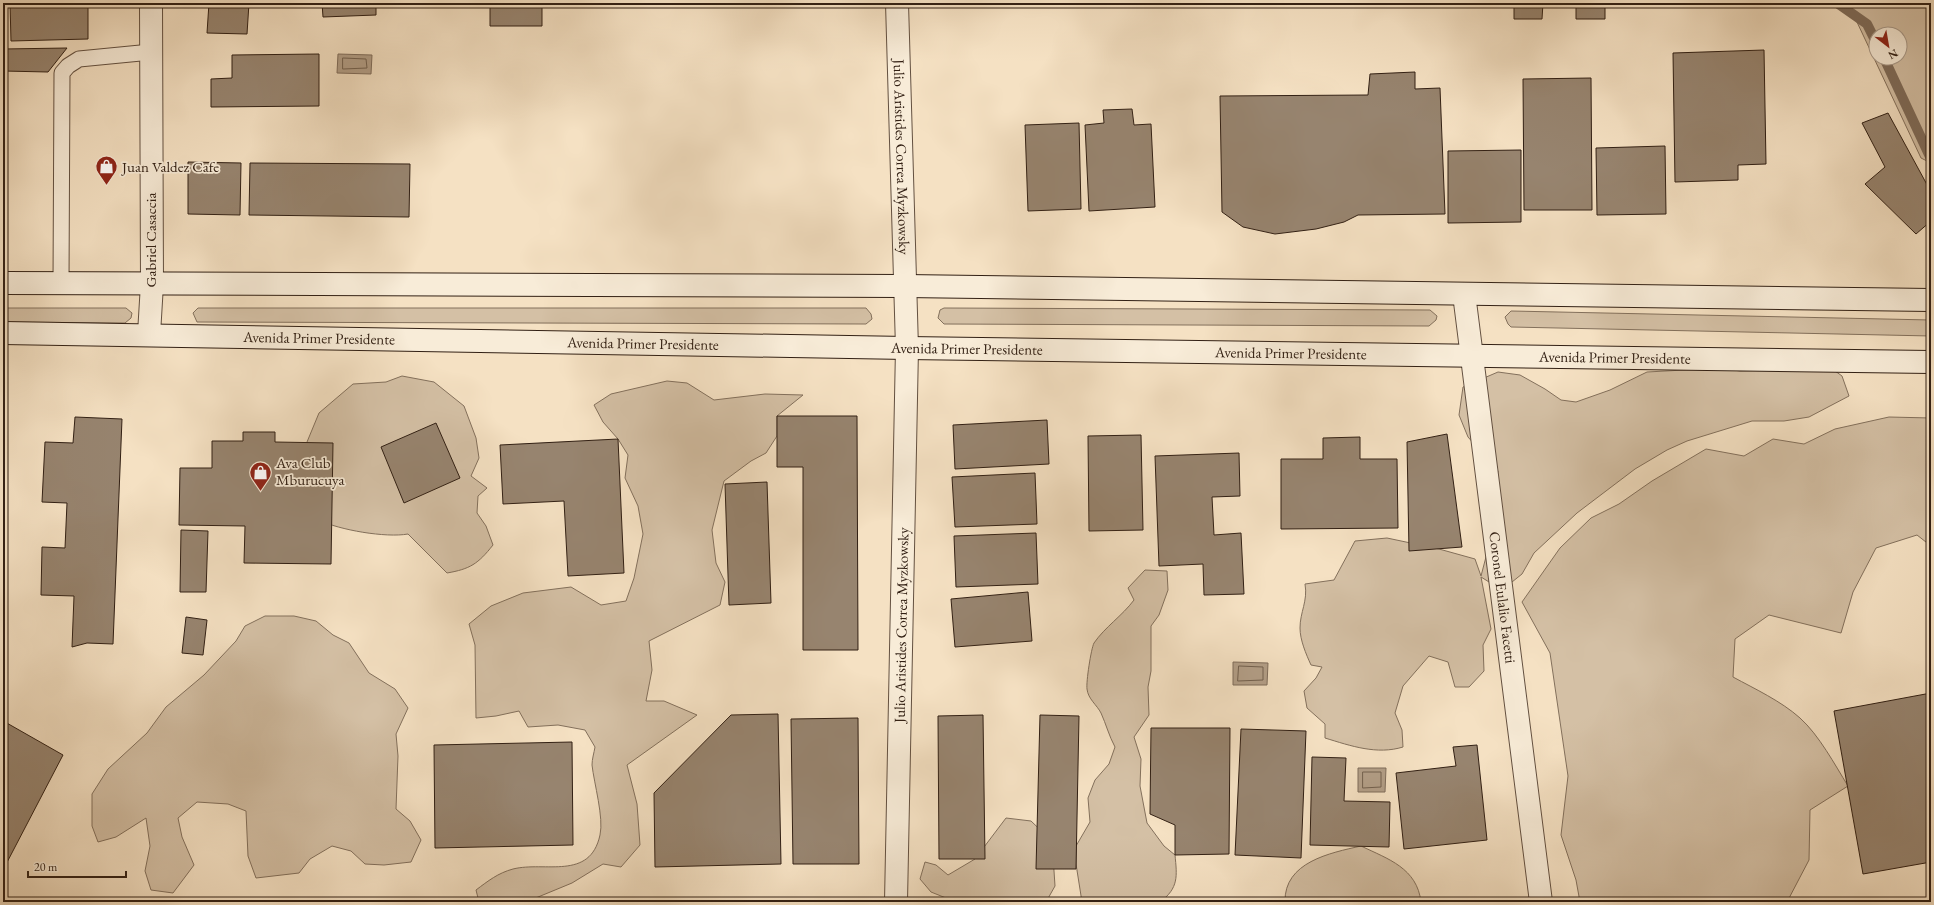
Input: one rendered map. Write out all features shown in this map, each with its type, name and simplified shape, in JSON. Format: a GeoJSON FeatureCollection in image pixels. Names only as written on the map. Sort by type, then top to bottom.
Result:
{"type":"FeatureCollection","features":[{"type":"Feature","properties":{"kind":"main road","name":"Gabriel Casaccia"},"geometry":{"type":"LineString","coordinates":[[149,334],[152,284],[151,3]]}},
{"type":"Feature","properties":{"kind":"main road","name":"Julio Aristides Correa Myzkowsky"},"geometry":{"type":"LineString","coordinates":[[896,902],[907,348],[897,3]]}},
{"type":"Feature","properties":{"kind":"main road"},"geometry":{"type":"LineString","coordinates":[[3,282],[152,284],[905,286],[1931,300]]}},
{"type":"Feature","properties":{"kind":"main road","name":"Coronel Eulalio Facetti"},"geometry":{"type":"LineString","coordinates":[[1464,294],[1540,902]]}},
{"type":"Feature","properties":{"kind":"main road","name":"Avenida Primer Presidente"},"geometry":{"type":"LineString","coordinates":[[3,333],[149,334],[907,348],[1931,362]]}},
{"type":"Feature","properties":{"kind":"lane"},"geometry":{"type":"LineString","coordinates":[[61,283],[62,73],[68,66],[79,60],[151,52]]}},
{"type":"Feature","properties":{"kind":"shaded area"},"geometry":{"type":"Polygon","coordinates":[[[1848,3],[1931,3],[1931,163],[1921,158],[1878,66],[1908,66],[1908,26],[1868,26],[1868,45],[1848,3]]]}},
{"type":"Feature","properties":{"kind":"shaded area"},"geometry":{"type":"Polygon","coordinates":[[[3,308],[126,308],[132,313],[131,318],[125,323],[3,322],[3,308]]]}},
{"type":"Feature","properties":{"kind":"shaded area"},"geometry":{"type":"Polygon","coordinates":[[[198,308],[866,308],[871,314],[872,319],[866,324],[197,322],[193,313],[198,308]]]}},
{"type":"Feature","properties":{"kind":"shaded area"},"geometry":{"type":"Polygon","coordinates":[[[944,308],[1430,310],[1437,316],[1436,320],[1429,326],[944,324],[938,318],[940,310],[944,308]]]}},
{"type":"Feature","properties":{"kind":"shaded area"},"geometry":{"type":"Polygon","coordinates":[[[1511,311],[1931,320],[1931,336],[1511,327],[1505,317],[1511,311]]]}},
{"type":"Feature","properties":{"kind":"shaded area"},"geometry":{"type":"Polygon","coordinates":[[[1721,368],[1740,371],[1831,368],[1842,376],[1849,396],[1809,417],[1784,421],[1752,421],[1687,441],[1667,450],[1635,469],[1577,513],[1534,553],[1522,574],[1502,590],[1481,577],[1491,629],[1483,645],[1484,671],[1469,687],[1455,687],[1448,662],[1429,656],[1403,686],[1395,713],[1402,730],[1403,747],[1374,750],[1325,738],[1325,724],[1307,708],[1304,691],[1316,678],[1322,667],[1311,665],[1305,652],[1301,637],[1300,622],[1306,590],[1305,584],[1334,580],[1355,541],[1387,538],[1439,549],[1475,559],[1481,576],[1487,553],[1498,471],[1468,437],[1459,415],[1463,387],[1498,372],[1520,375],[1561,400],[1576,402],[1610,390],[1647,372],[1721,368]]]}},
{"type":"Feature","properties":{"kind":"shaded area"},"geometry":{"type":"Polygon","coordinates":[[[402,376],[434,382],[464,406],[476,438],[479,458],[471,476],[487,488],[478,496],[477,513],[486,526],[493,545],[483,557],[473,565],[462,570],[447,573],[408,534],[375,534],[338,527],[319,520],[303,479],[307,442],[319,413],[353,384],[386,382],[402,376]]]}},
{"type":"Feature","properties":{"kind":"shaded area"},"geometry":{"type":"Polygon","coordinates":[[[667,381],[687,383],[714,400],[765,394],[803,395],[777,416],[777,436],[766,453],[751,461],[724,481],[712,530],[716,563],[725,582],[720,605],[649,641],[652,670],[646,701],[664,701],[697,715],[627,765],[637,804],[640,845],[621,867],[603,864],[572,883],[526,902],[479,902],[476,890],[489,880],[513,869],[526,867],[565,866],[577,864],[587,859],[595,849],[600,835],[601,819],[592,765],[595,747],[585,730],[558,725],[528,727],[519,711],[496,716],[476,718],[475,645],[469,624],[491,606],[523,593],[571,587],[601,605],[626,601],[634,578],[643,534],[638,506],[625,478],[628,455],[618,439],[603,422],[594,405],[611,394],[667,381]]]}},
{"type":"Feature","properties":{"kind":"shaded area"},"geometry":{"type":"Polygon","coordinates":[[[1889,417],[1931,418],[1931,546],[1917,535],[1876,548],[1853,592],[1841,633],[1769,615],[1735,639],[1733,677],[1776,701],[1800,718],[1820,741],[1848,786],[1810,810],[1809,860],[1787,902],[1580,902],[1576,880],[1561,835],[1568,776],[1550,653],[1522,602],[1560,548],[1591,518],[1619,504],[1652,481],[1706,449],[1744,456],[1773,439],[1804,444],[1835,429],[1889,417]]]}},
{"type":"Feature","properties":{"kind":"shaded area"},"geometry":{"type":"Polygon","coordinates":[[[1145,570],[1167,571],[1168,590],[1159,615],[1151,626],[1151,671],[1148,687],[1149,715],[1134,737],[1141,759],[1140,786],[1147,823],[1164,846],[1175,855],[1176,875],[1174,887],[1171,892],[1160,902],[1082,902],[1076,864],[1076,846],[1090,822],[1088,798],[1095,780],[1109,764],[1115,747],[1101,713],[1088,693],[1087,680],[1090,658],[1094,643],[1134,600],[1128,588],[1145,570]]]}},
{"type":"Feature","properties":{"kind":"shaded area"},"geometry":{"type":"Polygon","coordinates":[[[265,616],[294,616],[316,621],[333,635],[349,643],[369,673],[395,689],[408,708],[396,734],[398,756],[396,809],[410,821],[421,840],[411,862],[384,865],[365,864],[351,851],[332,846],[310,859],[299,873],[256,878],[248,856],[246,811],[228,804],[197,802],[178,818],[182,837],[194,865],[173,893],[151,890],[145,871],[150,846],[146,818],[116,837],[98,842],[92,826],[92,794],[108,769],[147,733],[166,707],[204,675],[236,641],[245,626],[265,616]]]}},
{"type":"Feature","properties":{"kind":"shaded area"},"geometry":{"type":"Polygon","coordinates":[[[1006,818],[1031,821],[1052,841],[1055,886],[1046,902],[956,902],[931,892],[920,879],[925,862],[936,865],[948,875],[975,859],[1006,818]]]}},
{"type":"Feature","properties":{"kind":"shaded area"},"geometry":{"type":"Polygon","coordinates":[[[1361,846],[1391,860],[1400,866],[1414,881],[1421,902],[1285,902],[1287,888],[1292,877],[1300,869],[1323,856],[1361,846]]]}},
{"type":"Feature","properties":{"kind":"water"},"geometry":{"type":"Polygon","coordinates":[[[338,54],[372,55],[371,74],[337,73],[338,54]]]}},
{"type":"Feature","properties":{"kind":"water"},"geometry":{"type":"Polygon","coordinates":[[[1233,662],[1268,663],[1267,685],[1233,685],[1233,662]]]}},
{"type":"Feature","properties":{"kind":"water"},"geometry":{"type":"Polygon","coordinates":[[[1358,768],[1386,768],[1385,792],[1358,792],[1358,768]]]}},
{"type":"Feature","properties":{"kind":"building"},"geometry":{"type":"Polygon","coordinates":[[[10,3],[88,3],[88,39],[11,41],[10,3]]]}},
{"type":"Feature","properties":{"kind":"building"},"geometry":{"type":"Polygon","coordinates":[[[209,3],[249,3],[247,34],[207,33],[209,3]]]}},
{"type":"Feature","properties":{"kind":"building"},"geometry":{"type":"Polygon","coordinates":[[[322,3],[376,3],[376,15],[323,17],[322,3]]]}},
{"type":"Feature","properties":{"kind":"building"},"geometry":{"type":"Polygon","coordinates":[[[490,3],[542,3],[542,26],[490,26],[490,3]]]}},
{"type":"Feature","properties":{"kind":"building"},"geometry":{"type":"Polygon","coordinates":[[[1514,3],[1543,3],[1542,19],[1514,19],[1514,3]]]}},
{"type":"Feature","properties":{"kind":"building"},"geometry":{"type":"Polygon","coordinates":[[[1576,3],[1605,3],[1605,19],[1576,19],[1576,3]]]}},
{"type":"Feature","properties":{"kind":"building"},"geometry":{"type":"Polygon","coordinates":[[[67,48],[48,72],[3,71],[3,49],[67,48]]]}},
{"type":"Feature","properties":{"kind":"building"},"geometry":{"type":"Polygon","coordinates":[[[1764,50],[1766,164],[1738,165],[1738,180],[1675,182],[1673,53],[1764,50]]]}},
{"type":"Feature","properties":{"kind":"building"},"geometry":{"type":"Polygon","coordinates":[[[319,54],[319,106],[211,107],[211,79],[232,78],[232,55],[319,54]]]}},
{"type":"Feature","properties":{"kind":"building"},"geometry":{"type":"Polygon","coordinates":[[[1415,72],[1415,89],[1440,88],[1445,214],[1358,215],[1344,222],[1316,229],[1275,234],[1243,227],[1222,212],[1220,96],[1368,95],[1370,74],[1415,72]]]}},
{"type":"Feature","properties":{"kind":"building"},"geometry":{"type":"Polygon","coordinates":[[[1591,78],[1592,210],[1524,210],[1523,79],[1591,78]]]}},
{"type":"Feature","properties":{"kind":"building"},"geometry":{"type":"Polygon","coordinates":[[[1132,109],[1134,125],[1151,124],[1155,207],[1089,211],[1085,125],[1104,123],[1103,110],[1132,109]]]}},
{"type":"Feature","properties":{"kind":"building"},"geometry":{"type":"Polygon","coordinates":[[[1888,113],[1931,192],[1931,221],[1916,234],[1865,184],[1885,167],[1862,123],[1888,113]]]}},
{"type":"Feature","properties":{"kind":"building"},"geometry":{"type":"Polygon","coordinates":[[[1079,123],[1081,209],[1028,211],[1025,125],[1079,123]]]}},
{"type":"Feature","properties":{"kind":"building"},"geometry":{"type":"Polygon","coordinates":[[[1665,146],[1666,214],[1597,215],[1596,148],[1665,146]]]}},
{"type":"Feature","properties":{"kind":"building"},"geometry":{"type":"Polygon","coordinates":[[[1521,150],[1521,222],[1448,223],[1448,151],[1521,150]]]}},
{"type":"Feature","properties":{"kind":"building"},"geometry":{"type":"Polygon","coordinates":[[[188,162],[241,163],[240,215],[188,214],[188,162]]]}},
{"type":"Feature","properties":{"kind":"building"},"geometry":{"type":"Polygon","coordinates":[[[250,163],[410,164],[409,217],[249,215],[250,163]]]}},
{"type":"Feature","properties":{"kind":"building"},"geometry":{"type":"Polygon","coordinates":[[[777,416],[857,416],[858,650],[803,650],[803,467],[777,467],[777,416]]]}},
{"type":"Feature","properties":{"kind":"building"},"geometry":{"type":"Polygon","coordinates":[[[75,417],[122,419],[113,644],[87,643],[72,647],[74,596],[41,595],[42,547],[65,548],[67,503],[42,502],[45,442],[73,443],[75,417]]]}},
{"type":"Feature","properties":{"kind":"building"},"geometry":{"type":"Polygon","coordinates":[[[1047,420],[1049,464],[955,469],[953,425],[1047,420]]]}},
{"type":"Feature","properties":{"kind":"building"},"geometry":{"type":"Polygon","coordinates":[[[436,423],[460,478],[404,503],[381,447],[436,423]]]}},
{"type":"Feature","properties":{"kind":"building"},"geometry":{"type":"Polygon","coordinates":[[[243,432],[275,432],[275,442],[333,443],[331,564],[244,563],[245,526],[179,525],[180,468],[212,468],[212,441],[243,441],[243,432]]]}},
{"type":"Feature","properties":{"kind":"building"},"geometry":{"type":"Polygon","coordinates":[[[1447,434],[1462,547],[1409,551],[1407,442],[1447,434]]]}},
{"type":"Feature","properties":{"kind":"building"},"geometry":{"type":"Polygon","coordinates":[[[1141,435],[1143,530],[1089,531],[1088,436],[1141,435]]]}},
{"type":"Feature","properties":{"kind":"building"},"geometry":{"type":"Polygon","coordinates":[[[1360,437],[1360,459],[1397,459],[1398,528],[1281,529],[1281,459],[1323,459],[1323,438],[1360,437]]]}},
{"type":"Feature","properties":{"kind":"building"},"geometry":{"type":"Polygon","coordinates":[[[618,439],[624,573],[568,576],[564,501],[503,504],[500,445],[618,439]]]}},
{"type":"Feature","properties":{"kind":"building"},"geometry":{"type":"Polygon","coordinates":[[[1239,453],[1240,496],[1212,497],[1214,535],[1241,533],[1244,594],[1204,595],[1203,564],[1159,566],[1155,456],[1239,453]]]}},
{"type":"Feature","properties":{"kind":"building"},"geometry":{"type":"Polygon","coordinates":[[[1035,473],[1037,524],[955,527],[952,477],[1035,473]]]}},
{"type":"Feature","properties":{"kind":"building"},"geometry":{"type":"Polygon","coordinates":[[[767,482],[771,603],[729,605],[725,484],[767,482]]]}},
{"type":"Feature","properties":{"kind":"building"},"geometry":{"type":"Polygon","coordinates":[[[181,530],[208,531],[206,592],[180,592],[181,530]]]}},
{"type":"Feature","properties":{"kind":"building"},"geometry":{"type":"Polygon","coordinates":[[[1036,533],[1038,584],[956,587],[954,536],[1036,533]]]}},
{"type":"Feature","properties":{"kind":"building"},"geometry":{"type":"Polygon","coordinates":[[[1028,592],[1032,641],[955,647],[951,599],[1028,592]]]}},
{"type":"Feature","properties":{"kind":"building"},"geometry":{"type":"Polygon","coordinates":[[[186,617],[207,620],[203,655],[182,653],[186,617]]]}},
{"type":"Feature","properties":{"kind":"building"},"geometry":{"type":"Polygon","coordinates":[[[1931,693],[1931,862],[1863,874],[1834,711],[1931,693]]]}},
{"type":"Feature","properties":{"kind":"building"},"geometry":{"type":"Polygon","coordinates":[[[778,714],[781,864],[655,867],[654,793],[731,715],[778,714]]]}},
{"type":"Feature","properties":{"kind":"building"},"geometry":{"type":"Polygon","coordinates":[[[983,715],[985,859],[939,859],[938,716],[983,715]]]}},
{"type":"Feature","properties":{"kind":"building"},"geometry":{"type":"Polygon","coordinates":[[[1040,715],[1079,716],[1076,869],[1036,869],[1040,715]]]}},
{"type":"Feature","properties":{"kind":"building"},"geometry":{"type":"Polygon","coordinates":[[[858,718],[859,864],[793,864],[791,719],[858,718]]]}},
{"type":"Feature","properties":{"kind":"building"},"geometry":{"type":"Polygon","coordinates":[[[5,722],[63,755],[3,870],[3,726],[5,722]]]}},
{"type":"Feature","properties":{"kind":"building"},"geometry":{"type":"Polygon","coordinates":[[[1151,728],[1230,728],[1229,854],[1175,855],[1175,825],[1150,814],[1151,728]]]}},
{"type":"Feature","properties":{"kind":"building"},"geometry":{"type":"Polygon","coordinates":[[[1241,729],[1306,731],[1301,858],[1235,855],[1241,729]]]}},
{"type":"Feature","properties":{"kind":"building"},"geometry":{"type":"Polygon","coordinates":[[[572,742],[573,845],[435,848],[434,745],[572,742]]]}},
{"type":"Feature","properties":{"kind":"building"},"geometry":{"type":"Polygon","coordinates":[[[1477,745],[1487,840],[1404,849],[1396,773],[1456,766],[1453,747],[1477,745]]]}},
{"type":"Feature","properties":{"kind":"building"},"geometry":{"type":"Polygon","coordinates":[[[1312,757],[1346,758],[1344,801],[1390,802],[1389,847],[1310,845],[1312,757]]]}},
{"type":"Feature","properties":{"kind":"waterway"},"geometry":{"type":"LineString","coordinates":[[1837,3],[1868,26]]}},
{"type":"Feature","properties":{"kind":"waterway"},"geometry":{"type":"LineString","coordinates":[[1888,66],[1931,159]]}},
{"type":"Feature","properties":{"kind":"place","name":"Juan Valdez Cafe"},"geometry":{"type":"Point","coordinates":[106,186]}},
{"type":"Feature","properties":{"kind":"place","name":"Ava Club Mburucuya"},"geometry":{"type":"Point","coordinates":[261,492]}}]}
